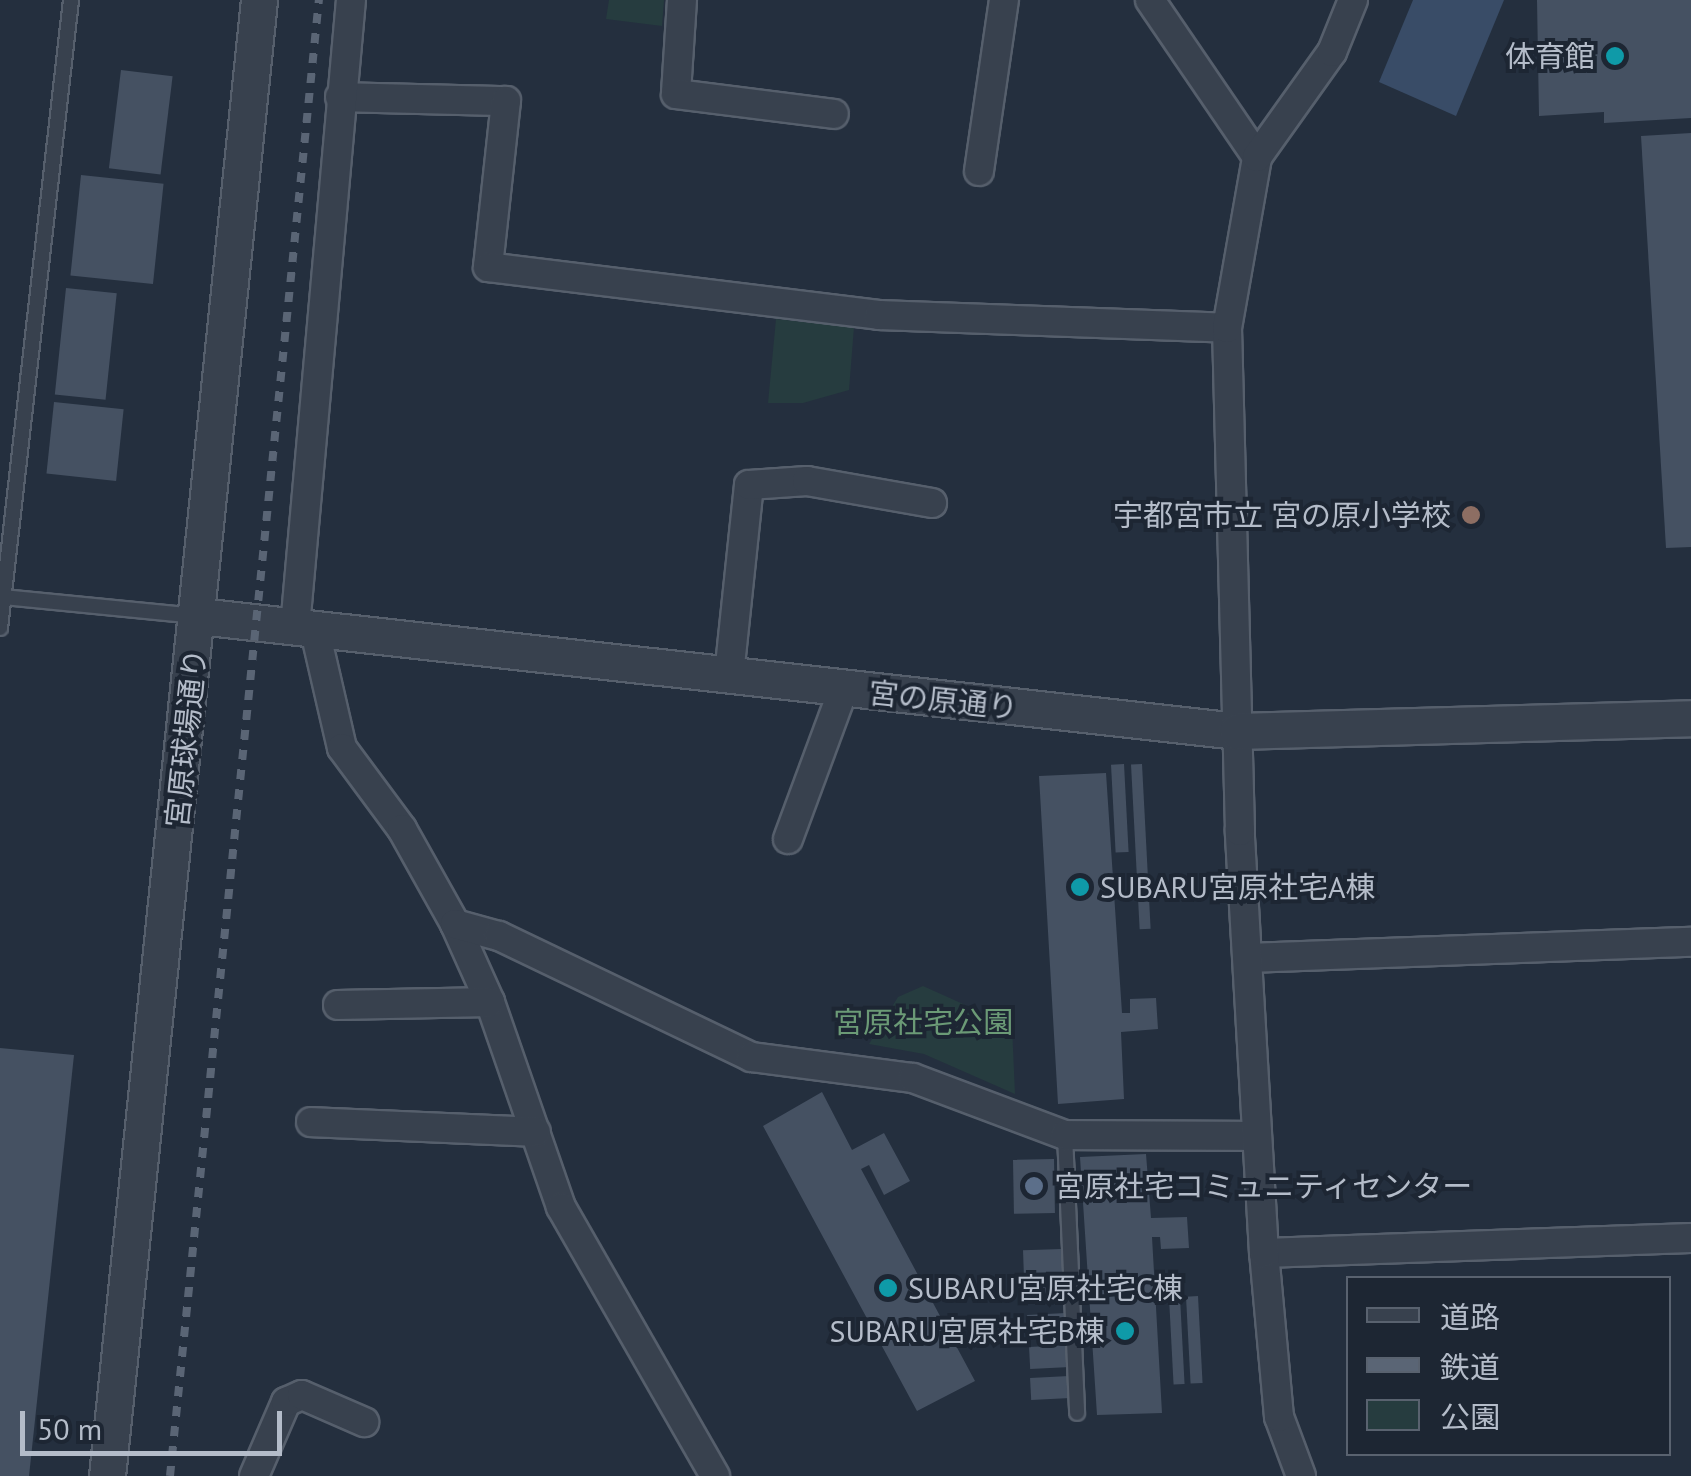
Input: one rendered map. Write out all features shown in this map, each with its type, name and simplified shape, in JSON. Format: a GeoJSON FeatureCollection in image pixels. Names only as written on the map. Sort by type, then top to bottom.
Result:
{"type":"FeatureCollection","features":[{"type":"Feature","properties":{"kind":"street","name":"宮原球場通り"},"geometry":{"type":"LineString","coordinates":[[107,1476],[199,616],[259,0]]}},
{"type":"Feature","properties":{"kind":"street"},"geometry":{"type":"LineString","coordinates":[[351,0],[340,97],[305,629],[342,748],[402,828],[456,924],[490,1002],[561,1207],[715,1476]]}},
{"type":"Feature","properties":{"kind":"street"},"geometry":{"type":"LineString","coordinates":[[682,0],[676,94],[834,114]]}},
{"type":"Feature","properties":{"kind":"street"},"geometry":{"type":"LineString","coordinates":[[979,172],[1004,0]]}},
{"type":"Feature","properties":{"kind":"street"},"geometry":{"type":"LineString","coordinates":[[1150,0],[1256,158]]}},
{"type":"Feature","properties":{"kind":"street"},"geometry":{"type":"LineString","coordinates":[[1301,1476],[1279,1417],[1264,1253],[1237,731],[1226,328],[1256,158],[1332,52],[1353,0]]}},
{"type":"Feature","properties":{"kind":"street"},"geometry":{"type":"LineString","coordinates":[[340,97],[506,100],[488,267],[878,315],[1226,328]]}},
{"type":"Feature","properties":{"kind":"street"},"geometry":{"type":"LineString","coordinates":[[729,676],[749,485],[806,481],[932,503]]}},
{"type":"Feature","properties":{"kind":"street","name":"宮の原通り"},"geometry":{"type":"LineString","coordinates":[[199,616],[1237,731],[1691,718]]}},
{"type":"Feature","properties":{"kind":"street"},"geometry":{"type":"LineString","coordinates":[[788,838],[843,690]]}},
{"type":"Feature","properties":{"kind":"street"},"geometry":{"type":"LineString","coordinates":[[456,924],[499,936],[751,1057],[913,1078],[1065,1135],[1257,1136]]}},
{"type":"Feature","properties":{"kind":"street"},"geometry":{"type":"LineString","coordinates":[[1248,958],[1691,942]]}},
{"type":"Feature","properties":{"kind":"street"},"geometry":{"type":"LineString","coordinates":[[338,1005],[490,1002]]}},
{"type":"Feature","properties":{"kind":"street"},"geometry":{"type":"LineString","coordinates":[[311,1122],[536,1132]]}},
{"type":"Feature","properties":{"kind":"street"},"geometry":{"type":"LineString","coordinates":[[1264,1253],[1691,1238]]}},
{"type":"Feature","properties":{"kind":"street"},"geometry":{"type":"LineString","coordinates":[[254,1476],[286,1402],[302,1395],[364,1422]]}},
{"type":"Feature","properties":{"kind":"lane"},"geometry":{"type":"LineString","coordinates":[[0,628],[70,0]]}},
{"type":"Feature","properties":{"kind":"lane"},"geometry":{"type":"LineString","coordinates":[[3,597],[199,616]]}},
{"type":"Feature","properties":{"kind":"lane"},"geometry":{"type":"LineString","coordinates":[[1065,1135],[1077,1413]]}},
{"type":"Feature","properties":{"kind":"green space"},"geometry":{"type":"Polygon","coordinates":[[[609,0],[664,0],[662,26],[606,19],[609,0]]]}},
{"type":"Feature","properties":{"kind":"green space"},"geometry":{"type":"Polygon","coordinates":[[[776,319],[854,327],[849,390],[803,403],[768,403],[776,319]]]}},
{"type":"Feature","properties":{"kind":"green space","name":"宮原社宅公園"},"geometry":{"type":"Polygon","coordinates":[[[923,986],[1012,1026],[1015,1094],[924,1054],[869,1044],[898,997],[923,986]]]}},
{"type":"Feature","properties":{"kind":"water"},"geometry":{"type":"Polygon","coordinates":[[[1413,0],[1504,0],[1456,116],[1379,82],[1413,0]]]}},
{"type":"Feature","properties":{"kind":"building","name":"体育館"},"geometry":{"type":"Polygon","coordinates":[[[1537,0],[1691,0],[1691,118],[1604,123],[1604,112],[1539,116],[1537,0]]]}},
{"type":"Feature","properties":{"kind":"building"},"geometry":{"type":"Polygon","coordinates":[[[121,70],[173,76],[161,175],[109,168],[121,70]]]}},
{"type":"Feature","properties":{"kind":"building"},"geometry":{"type":"Polygon","coordinates":[[[1691,133],[1691,547],[1666,548],[1641,136],[1691,133]]]}},
{"type":"Feature","properties":{"kind":"building"},"geometry":{"type":"Polygon","coordinates":[[[81,175],[164,184],[153,284],[70,275],[81,175]]]}},
{"type":"Feature","properties":{"kind":"building"},"geometry":{"type":"Polygon","coordinates":[[[66,288],[117,293],[106,400],[55,394],[66,288]]]}},
{"type":"Feature","properties":{"kind":"building"},"geometry":{"type":"Polygon","coordinates":[[[54,402],[124,409],[116,481],[46,474],[54,402]]]}},
{"type":"Feature","properties":{"kind":"building"},"geometry":{"type":"Polygon","coordinates":[[[1124,764],[1129,852],[1116,853],[1111,765],[1124,764]]]}},
{"type":"Feature","properties":{"kind":"building"},"geometry":{"type":"Polygon","coordinates":[[[1142,764],[1151,929],[1140,929],[1131,765],[1142,764]]]}},
{"type":"Feature","properties":{"kind":"building","name":"SUBARU宮原社宅A棟"},"geometry":{"type":"Polygon","coordinates":[[[1106,773],[1122,1013],[1130,1013],[1130,999],[1156,998],[1158,1029],[1121,1032],[1124,1099],[1058,1104],[1039,776],[1106,773]]]}},
{"type":"Feature","properties":{"kind":"building"},"geometry":{"type":"Polygon","coordinates":[[[0,1048],[74,1055],[29,1476],[0,1476],[0,1048]]]}},
{"type":"Feature","properties":{"kind":"building","name":"SUBARU宮原社宅C棟"},"geometry":{"type":"Polygon","coordinates":[[[822,1092],[852,1150],[884,1133],[910,1181],[884,1195],[869,1165],[861,1169],[975,1381],[917,1411],[763,1126],[822,1092]]]}},
{"type":"Feature","properties":{"kind":"building","name":"SUBARU宮原社宅B棟"},"geometry":{"type":"Polygon","coordinates":[[[1146,1154],[1151,1218],[1187,1217],[1189,1248],[1161,1249],[1160,1237],[1152,1237],[1162,1413],[1097,1415],[1080,1157],[1146,1154]]]}},
{"type":"Feature","properties":{"kind":"building","name":"宮原社宅コミュニティセンター"},"geometry":{"type":"Polygon","coordinates":[[[1054,1159],[1055,1213],[1014,1214],[1013,1160],[1054,1159]]]}},
{"type":"Feature","properties":{"kind":"building"},"geometry":{"type":"Polygon","coordinates":[[[1062,1249],[1063,1272],[1024,1273],[1023,1250],[1062,1249]]]}},
{"type":"Feature","properties":{"kind":"building"},"geometry":{"type":"Polygon","coordinates":[[[1024,1281],[1064,1281],[1064,1303],[1024,1303],[1024,1281]]]}},
{"type":"Feature","properties":{"kind":"building"},"geometry":{"type":"Polygon","coordinates":[[[1198,1296],[1203,1383],[1191,1384],[1186,1297],[1198,1296]]]}},
{"type":"Feature","properties":{"kind":"building"},"geometry":{"type":"Polygon","coordinates":[[[1180,1297],[1185,1384],[1174,1384],[1169,1298],[1180,1297]]]}},
{"type":"Feature","properties":{"kind":"building"},"geometry":{"type":"Polygon","coordinates":[[[1066,1313],[1067,1335],[1028,1337],[1027,1315],[1066,1313]]]}},
{"type":"Feature","properties":{"kind":"building"},"geometry":{"type":"Polygon","coordinates":[[[1069,1345],[1070,1367],[1030,1369],[1029,1347],[1069,1345]]]}},
{"type":"Feature","properties":{"kind":"building"},"geometry":{"type":"Polygon","coordinates":[[[1069,1376],[1070,1398],[1031,1400],[1030,1378],[1069,1376]]]}},
{"type":"Feature","properties":{"kind":"railway"},"geometry":{"type":"LineString","coordinates":[[170,1476],[319,0]]}},
{"type":"Feature","properties":{"kind":"place","name":"体育館"},"geometry":{"type":"Point","coordinates":[1615,56]}},
{"type":"Feature","properties":{"kind":"place","name":"宇都宮市立 宮の原小学校"},"geometry":{"type":"Point","coordinates":[1471,515]}},
{"type":"Feature","properties":{"kind":"place","name":"SUBARU宮原社宅A棟"},"geometry":{"type":"Point","coordinates":[1080,887]}},
{"type":"Feature","properties":{"kind":"place","name":"宮原社宅コミュニティセンター"},"geometry":{"type":"Point","coordinates":[1034,1186]}},
{"type":"Feature","properties":{"kind":"place","name":"SUBARU宮原社宅C棟"},"geometry":{"type":"Point","coordinates":[888,1288]}},
{"type":"Feature","properties":{"kind":"place","name":"SUBARU宮原社宅B棟"},"geometry":{"type":"Point","coordinates":[1125,1331]}}]}
